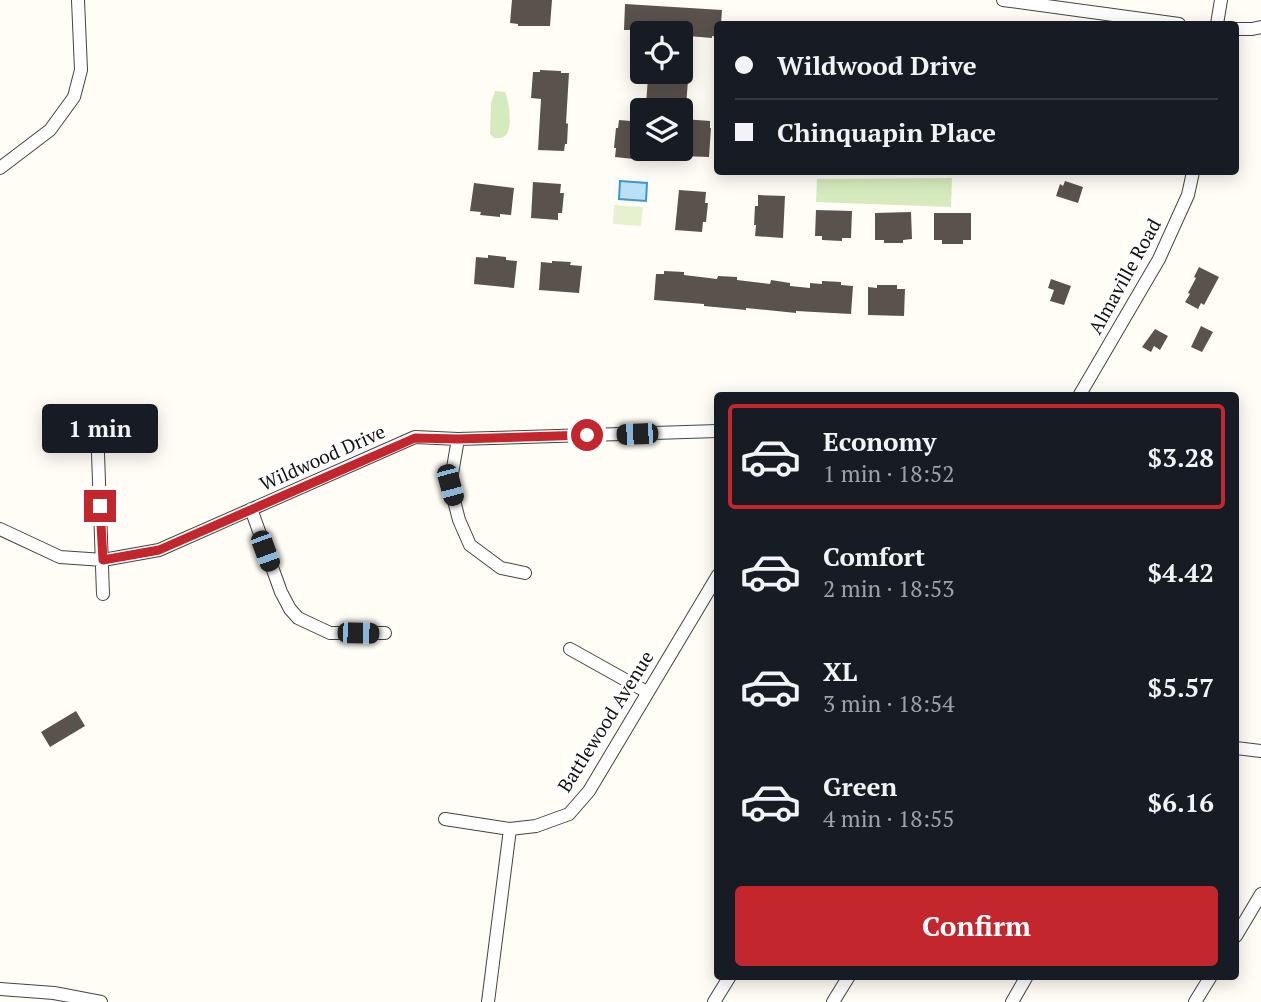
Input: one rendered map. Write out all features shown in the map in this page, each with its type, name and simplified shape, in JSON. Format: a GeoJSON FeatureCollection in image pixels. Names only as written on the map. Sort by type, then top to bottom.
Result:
{"type":"FeatureCollection","features":[{"type":"Feature","properties":{"kind":"street"},"geometry":{"type":"LineString","coordinates":[[0,168],[50,130],[74,97],[81,70],[78,0]]}},
{"type":"Feature","properties":{"kind":"street"},"geometry":{"type":"LineString","coordinates":[[1003,0],[1157,21]]}},
{"type":"Feature","properties":{"kind":"street"},"geometry":{"type":"LineString","coordinates":[[1218,21],[1221,0]]}},
{"type":"Feature","properties":{"kind":"street"},"geometry":{"type":"LineString","coordinates":[[1239,29],[1261,26]]}},
{"type":"Feature","properties":{"kind":"street","name":"Almaville Road"},"geometry":{"type":"LineString","coordinates":[[1081,392],[1159,259],[1188,195],[1192,175]]}},
{"type":"Feature","properties":{"kind":"street"},"geometry":{"type":"LineString","coordinates":[[97,425],[103,594]]}},
{"type":"Feature","properties":{"kind":"street","name":"Wildwood Drive"},"geometry":{"type":"LineString","coordinates":[[0,529],[60,557],[103,560],[159,550],[415,438],[714,431]]}},
{"type":"Feature","properties":{"kind":"street"},"geometry":{"type":"LineString","coordinates":[[458,439],[450,485],[459,520],[470,545],[501,568],[525,573]]}},
{"type":"Feature","properties":{"kind":"street"},"geometry":{"type":"LineString","coordinates":[[251,509],[281,592],[298,618],[330,633],[385,633]]}},
{"type":"Feature","properties":{"kind":"street","name":"Battlewood Avenue"},"geometry":{"type":"LineString","coordinates":[[445,819],[510,829],[536,826],[569,814],[589,791],[714,582]]}},
{"type":"Feature","properties":{"kind":"street"},"geometry":{"type":"LineString","coordinates":[[570,649],[647,692]]}},
{"type":"Feature","properties":{"kind":"street"},"geometry":{"type":"LineString","coordinates":[[1239,748],[1261,751]]}},
{"type":"Feature","properties":{"kind":"street"},"geometry":{"type":"LineString","coordinates":[[488,1002],[510,829]]}},
{"type":"Feature","properties":{"kind":"street"},"geometry":{"type":"LineString","coordinates":[[1239,931],[1261,894]]}},
{"type":"Feature","properties":{"kind":"street"},"geometry":{"type":"LineString","coordinates":[[714,1002],[728,980]]}},
{"type":"Feature","properties":{"kind":"street"},"geometry":{"type":"LineString","coordinates":[[833,1002],[847,980]]}},
{"type":"Feature","properties":{"kind":"street"},"geometry":{"type":"LineString","coordinates":[[1012,1002],[1025,980]]}},
{"type":"Feature","properties":{"kind":"street"},"geometry":{"type":"LineString","coordinates":[[1195,1002],[1209,980]]}},
{"type":"Feature","properties":{"kind":"street"},"geometry":{"type":"LineString","coordinates":[[0,989],[54,993],[101,1002]]}},
{"type":"Feature","properties":{"kind":"green space"},"geometry":{"type":"Polygon","coordinates":[[[495,91],[505,92],[509,107],[508,131],[500,138],[494,138],[490,134],[491,103],[495,91]]]}},
{"type":"Feature","properties":{"kind":"green space"},"geometry":{"type":"Polygon","coordinates":[[[952,178],[951,207],[816,202],[817,179],[952,178]]]}},
{"type":"Feature","properties":{"kind":"green space"},"geometry":{"type":"Polygon","coordinates":[[[614,205],[643,207],[641,226],[613,224],[614,205]]]}},
{"type":"Feature","properties":{"kind":"water"},"geometry":{"type":"Polygon","coordinates":[[[620,181],[647,183],[646,201],[619,199],[620,181]]]}},
{"type":"Feature","properties":{"kind":"building"},"geometry":{"type":"Polygon","coordinates":[[[512,0],[552,0],[550,26],[518,26],[510,23],[512,0]]]}},
{"type":"Feature","properties":{"kind":"building"},"geometry":{"type":"Polygon","coordinates":[[[625,4],[722,10],[721,21],[714,21],[712,38],[693,36],[693,21],[630,21],[630,30],[624,30],[625,4]]]}},
{"type":"Feature","properties":{"kind":"building"},"geometry":{"type":"Polygon","coordinates":[[[540,70],[569,73],[567,144],[564,151],[538,150],[541,99],[531,98],[533,72],[540,70]]]}},
{"type":"Feature","properties":{"kind":"building"},"geometry":{"type":"Polygon","coordinates":[[[648,84],[688,84],[687,98],[646,98],[648,84]]]}},
{"type":"Feature","properties":{"kind":"building"},"geometry":{"type":"Polygon","coordinates":[[[619,120],[630,121],[630,159],[615,157],[619,120]]]}},
{"type":"Feature","properties":{"kind":"building"},"geometry":{"type":"Polygon","coordinates":[[[693,120],[710,121],[709,157],[693,156],[693,120]]]}},
{"type":"Feature","properties":{"kind":"building"},"geometry":{"type":"Polygon","coordinates":[[[1065,181],[1083,187],[1078,203],[1056,196],[1060,184],[1063,186],[1065,181]]]}},
{"type":"Feature","properties":{"kind":"building"},"geometry":{"type":"Polygon","coordinates":[[[533,182],[561,184],[560,193],[564,193],[562,213],[558,213],[558,220],[531,218],[533,182]]]}},
{"type":"Feature","properties":{"kind":"building"},"geometry":{"type":"Polygon","coordinates":[[[474,183],[514,188],[511,215],[500,214],[500,217],[470,211],[474,183]]]}},
{"type":"Feature","properties":{"kind":"building"},"geometry":{"type":"Polygon","coordinates":[[[679,190],[706,192],[705,203],[708,203],[702,232],[675,230],[679,190]]]}},
{"type":"Feature","properties":{"kind":"building"},"geometry":{"type":"Polygon","coordinates":[[[758,195],[785,196],[783,238],[755,236],[755,206],[758,206],[758,195]]]}},
{"type":"Feature","properties":{"kind":"building"},"geometry":{"type":"Polygon","coordinates":[[[816,210],[852,211],[851,238],[842,238],[842,241],[822,240],[822,236],[815,236],[816,210]]]}},
{"type":"Feature","properties":{"kind":"building"},"geometry":{"type":"Polygon","coordinates":[[[911,212],[912,239],[903,240],[903,243],[875,240],[875,213],[911,212]]]}},
{"type":"Feature","properties":{"kind":"building"},"geometry":{"type":"Polygon","coordinates":[[[934,213],[971,213],[971,240],[963,240],[963,244],[942,244],[942,240],[934,240],[934,213]]]}},
{"type":"Feature","properties":{"kind":"building"},"geometry":{"type":"Polygon","coordinates":[[[488,255],[517,261],[514,288],[474,284],[476,257],[488,258],[488,255]]]}},
{"type":"Feature","properties":{"kind":"building"},"geometry":{"type":"Polygon","coordinates":[[[541,262],[571,262],[570,265],[582,266],[579,293],[539,290],[541,262]]]}},
{"type":"Feature","properties":{"kind":"building"},"geometry":{"type":"Polygon","coordinates":[[[1199,267],[1219,277],[1204,305],[1201,303],[1198,309],[1185,302],[1199,267]]]}},
{"type":"Feature","properties":{"kind":"building"},"geometry":{"type":"Polygon","coordinates":[[[664,271],[717,279],[718,276],[737,277],[737,280],[770,284],[771,280],[810,288],[810,283],[841,282],[841,285],[853,286],[851,314],[746,310],[654,300],[656,274],[664,274],[664,271]]]}},
{"type":"Feature","properties":{"kind":"building"},"geometry":{"type":"Polygon","coordinates":[[[1051,279],[1071,286],[1064,305],[1050,301],[1054,290],[1048,288],[1051,279]]]}},
{"type":"Feature","properties":{"kind":"building"},"geometry":{"type":"Polygon","coordinates":[[[877,285],[897,285],[897,289],[905,289],[904,316],[868,315],[868,287],[877,288],[877,285]]]}},
{"type":"Feature","properties":{"kind":"building"},"geometry":{"type":"Polygon","coordinates":[[[1201,326],[1213,332],[1202,352],[1191,347],[1201,326]]]}},
{"type":"Feature","properties":{"kind":"building"},"geometry":{"type":"Polygon","coordinates":[[[1155,329],[1168,336],[1160,350],[1154,346],[1151,352],[1142,347],[1155,329]]]}},
{"type":"Feature","properties":{"kind":"building"},"geometry":{"type":"Polygon","coordinates":[[[76,711],[85,726],[50,747],[41,732],[76,711]]]}},
{"type":"Feature","properties":{"kind":"route"},"geometry":{"type":"LineString","coordinates":[[100,506],[103,560],[159,550],[415,438],[587,435]]}}]}
